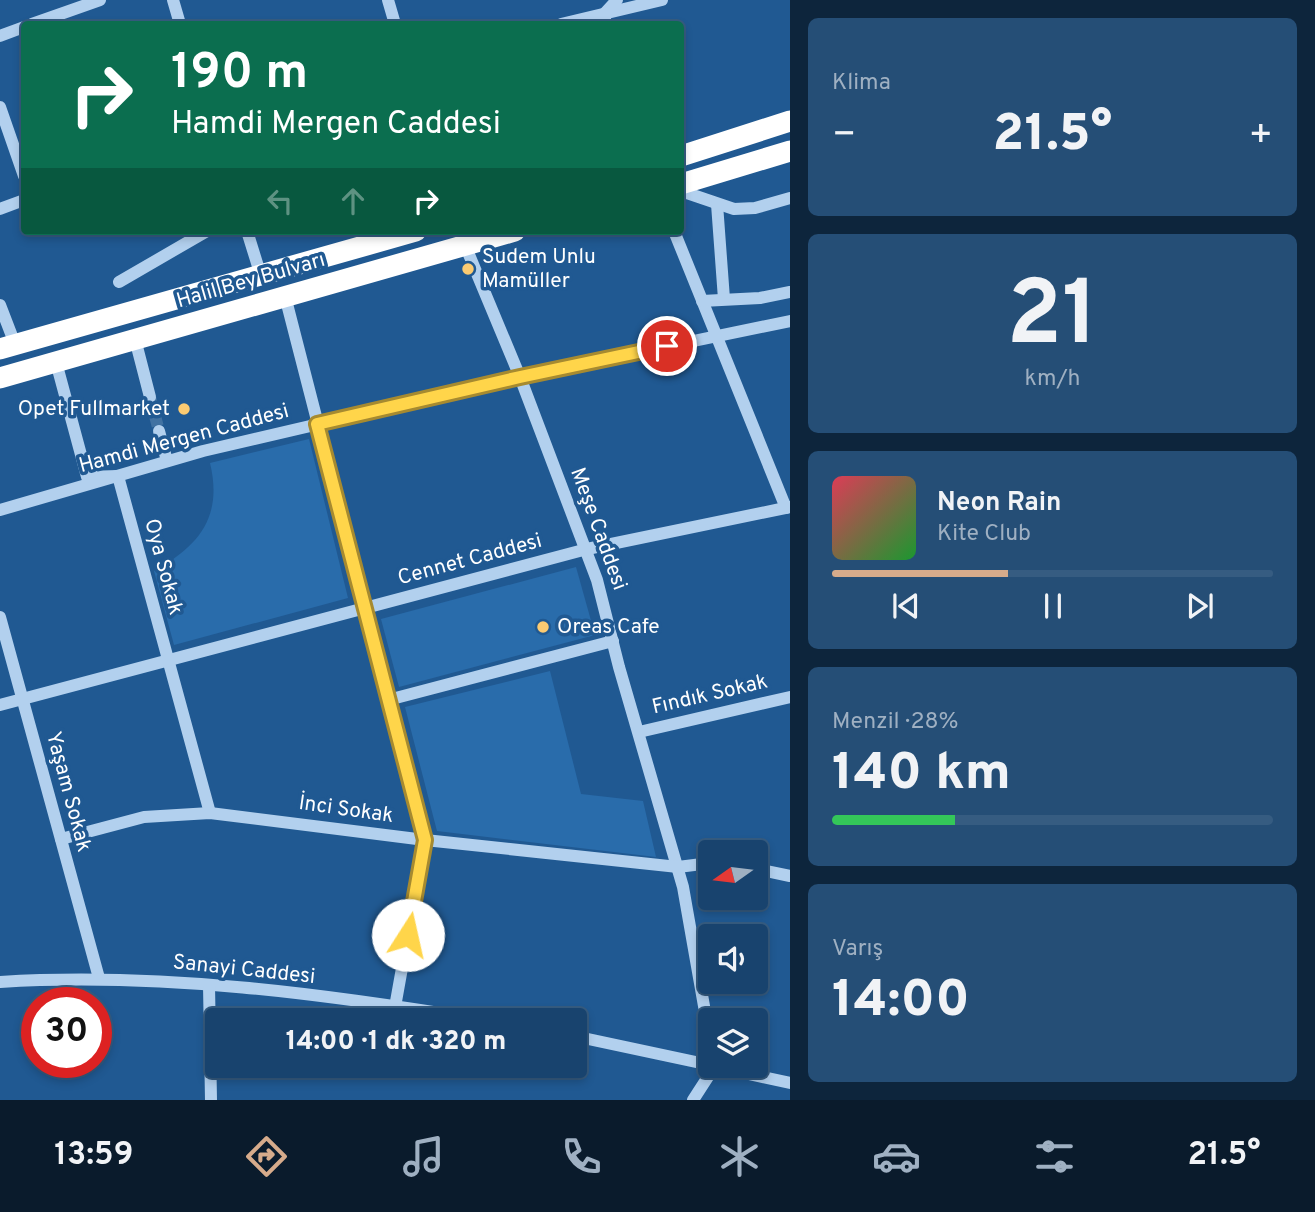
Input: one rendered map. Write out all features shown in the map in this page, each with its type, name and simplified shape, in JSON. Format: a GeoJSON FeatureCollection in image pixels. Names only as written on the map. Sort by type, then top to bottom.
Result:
{"type":"FeatureCollection","features":[{"type":"Feature","properties":{"kind":"highway"},"geometry":{"type":"LineString","coordinates":[[684,155],[790,121]]}},
{"type":"Feature","properties":{"kind":"highway"},"geometry":{"type":"LineString","coordinates":[[684,183],[790,151]]}},
{"type":"Feature","properties":{"kind":"highway","name":"Halil Bey Bulvarı"},"geometry":{"type":"LineString","coordinates":[[7,346],[402,235]]}},
{"type":"Feature","properties":{"kind":"highway","name":"Halil Bey Bulvarı"},"geometry":{"type":"LineString","coordinates":[[0,378],[501,235]]}},
{"type":"Feature","properties":{"kind":"street"},"geometry":{"type":"LineString","coordinates":[[40,21],[100,0]]}},
{"type":"Feature","properties":{"kind":"street"},"geometry":{"type":"LineString","coordinates":[[173,0],[179,21]]}},
{"type":"Feature","properties":{"kind":"street"},"geometry":{"type":"LineString","coordinates":[[388,0],[394,21]]}},
{"type":"Feature","properties":{"kind":"street"},"geometry":{"type":"LineString","coordinates":[[605,19],[617,0]]}},
{"type":"Feature","properties":{"kind":"street"},"geometry":{"type":"LineString","coordinates":[[587,21],[605,19],[663,0]]}},
{"type":"Feature","properties":{"kind":"street"},"geometry":{"type":"LineString","coordinates":[[0,36],[21,28]]}},
{"type":"Feature","properties":{"kind":"street"},"geometry":{"type":"LineString","coordinates":[[0,107],[21,167]]}},
{"type":"Feature","properties":{"kind":"street"},"geometry":{"type":"LineString","coordinates":[[684,192],[718,204],[744,209],[790,198]]}},
{"type":"Feature","properties":{"kind":"street"},"geometry":{"type":"LineString","coordinates":[[0,209],[21,201]]}},
{"type":"Feature","properties":{"kind":"street"},"geometry":{"type":"LineString","coordinates":[[718,204],[724,299]]}},
{"type":"Feature","properties":{"kind":"street"},"geometry":{"type":"LineString","coordinates":[[119,282],[200,235]]}},
{"type":"Feature","properties":{"kind":"street"},"geometry":{"type":"LineString","coordinates":[[248,235],[261,276]]}},
{"type":"Feature","properties":{"kind":"street"},"geometry":{"type":"LineString","coordinates":[[676,235],[788,507]]}},
{"type":"Feature","properties":{"kind":"street","name":"Meşe Caddesi"},"geometry":{"type":"LineString","coordinates":[[466,245],[587,549],[678,867],[704,1008]]}},
{"type":"Feature","properties":{"kind":"street"},"geometry":{"type":"LineString","coordinates":[[702,301],[760,298],[790,292]]}},
{"type":"Feature","properties":{"kind":"street"},"geometry":{"type":"LineString","coordinates":[[285,296],[425,840],[395,1007]]}},
{"type":"Feature","properties":{"kind":"street"},"geometry":{"type":"LineString","coordinates":[[0,305],[7,346]]}},
{"type":"Feature","properties":{"kind":"street","name":"Hamdi Mergen Caddesi"},"geometry":{"type":"LineString","coordinates":[[0,510],[167,461],[317,424],[520,377],[790,321]]}},
{"type":"Feature","properties":{"kind":"street"},"geometry":{"type":"LineString","coordinates":[[135,340],[150,397]]}},
{"type":"Feature","properties":{"kind":"street"},"geometry":{"type":"LineString","coordinates":[[56,362],[87,477],[118,475]]}},
{"type":"Feature","properties":{"kind":"street"},"geometry":{"type":"LineString","coordinates":[[159,430],[167,461]]}},
{"type":"Feature","properties":{"kind":"street","name":"Oya Sokak"},"geometry":{"type":"LineString","coordinates":[[118,475],[210,813]]}},
{"type":"Feature","properties":{"kind":"street","name":"Cennet Caddesi"},"geometry":{"type":"LineString","coordinates":[[0,705],[587,549],[788,507]]}},
{"type":"Feature","properties":{"kind":"street","name":"Yaşam Sokak"},"geometry":{"type":"LineString","coordinates":[[0,617],[99,978]]}},
{"type":"Feature","properties":{"kind":"street"},"geometry":{"type":"LineString","coordinates":[[388,700],[613,641]]}},
{"type":"Feature","properties":{"kind":"street","name":"Fındık Sokak"},"geometry":{"type":"LineString","coordinates":[[639,732],[790,697]]}},
{"type":"Feature","properties":{"kind":"street","name":"İnci Sokak"},"geometry":{"type":"LineString","coordinates":[[61,839],[144,817],[210,813],[425,840],[678,867],[698,864]]}},
{"type":"Feature","properties":{"kind":"street"},"geometry":{"type":"LineString","coordinates":[[768,871],[790,876]]}},
{"type":"Feature","properties":{"kind":"street","name":"Sanayi Caddesi"},"geometry":{"type":"LineString","coordinates":[[0,982],[99,978],[209,985],[402,1008]]}},
{"type":"Feature","properties":{"kind":"street"},"geometry":{"type":"LineString","coordinates":[[209,985],[211,1100]]}},
{"type":"Feature","properties":{"kind":"street"},"geometry":{"type":"LineString","coordinates":[[587,1039],[698,1063]]}},
{"type":"Feature","properties":{"kind":"street"},"geometry":{"type":"LineString","coordinates":[[693,1100],[706,1078]]}},
{"type":"Feature","properties":{"kind":"street"},"geometry":{"type":"LineString","coordinates":[[767,1078],[790,1083]]}},
{"type":"Feature","properties":{"kind":"shaded area"},"geometry":{"type":"Polygon","coordinates":[[[309,439],[348,598],[174,645],[154,571],[184,551],[204,528],[213,499],[210,463],[309,439]]]}},
{"type":"Feature","properties":{"kind":"shaded area"},"geometry":{"type":"Polygon","coordinates":[[[576,567],[595,635],[399,687],[381,619],[576,567]]]}},
{"type":"Feature","properties":{"kind":"shaded area"},"geometry":{"type":"Polygon","coordinates":[[[550,671],[581,794],[643,801],[656,857],[437,831],[405,707],[550,671]]]}},
{"type":"Feature","properties":{"kind":"tunnel"},"geometry":{"type":"LineString","coordinates":[[150,397],[159,431]]}},
{"type":"Feature","properties":{"kind":"place","name":"Sudem Unlu Mamüller"},"geometry":{"type":"Point","coordinates":[468,269]}},
{"type":"Feature","properties":{"kind":"place","name":"Opet Fullmarket"},"geometry":{"type":"Point","coordinates":[184,409]}},
{"type":"Feature","properties":{"kind":"place","name":"Oreas Cafe"},"geometry":{"type":"Point","coordinates":[543,627]}},
{"type":"Feature","properties":{"kind":"route"},"geometry":{"type":"LineString","coordinates":[[408,935],[425,840],[317,424],[667,346]]}}]}
